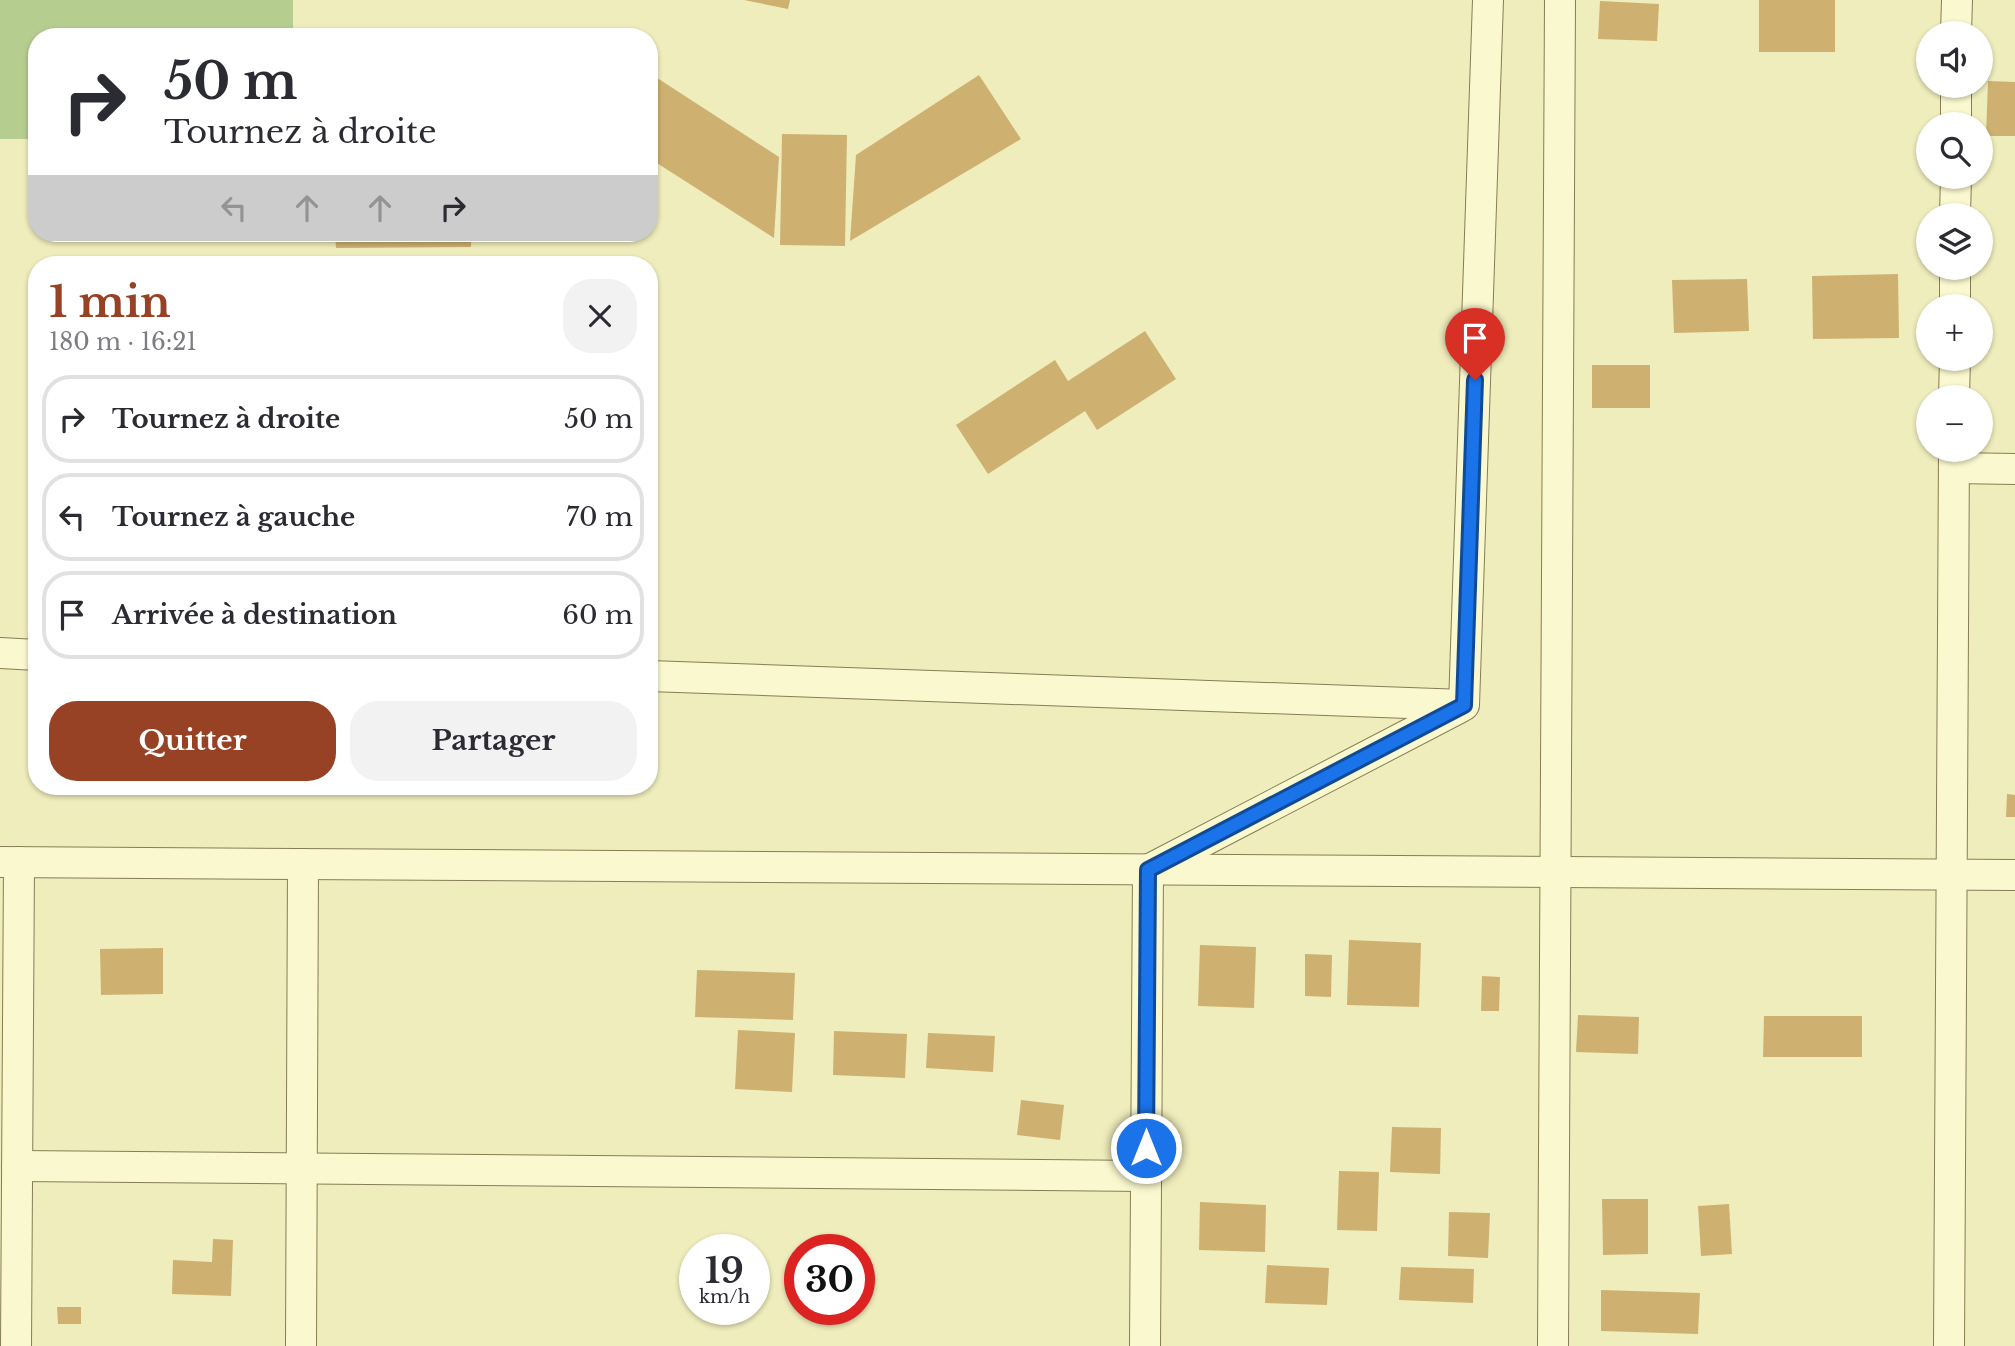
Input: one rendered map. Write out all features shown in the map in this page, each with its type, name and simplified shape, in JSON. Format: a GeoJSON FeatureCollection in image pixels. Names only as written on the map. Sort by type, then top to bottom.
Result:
{"type":"FeatureCollection","features":[{"type":"Feature","properties":{"kind":"street"},"geometry":{"type":"LineString","coordinates":[[1464,705],[1488,0]]}},
{"type":"Feature","properties":{"kind":"street"},"geometry":{"type":"LineString","coordinates":[[1553,1346],[1560,0]]}},
{"type":"Feature","properties":{"kind":"street"},"geometry":{"type":"LineString","coordinates":[[1956,0],[1956,21]]}},
{"type":"Feature","properties":{"kind":"street"},"geometry":{"type":"LineString","coordinates":[[1949,1346],[1954,462]]}},
{"type":"Feature","properties":{"kind":"street"},"geometry":{"type":"LineString","coordinates":[[1972,462],[2015,469]]}},
{"type":"Feature","properties":{"kind":"street"},"geometry":{"type":"LineString","coordinates":[[0,653],[28,655]]}},
{"type":"Feature","properties":{"kind":"street"},"geometry":{"type":"LineString","coordinates":[[658,677],[1464,705]]}},
{"type":"Feature","properties":{"kind":"street"},"geometry":{"type":"LineString","coordinates":[[1148,870],[1464,705]]}},
{"type":"Feature","properties":{"kind":"street"},"geometry":{"type":"LineString","coordinates":[[16,1346],[17,1166],[9,862],[2015,875]]}},
{"type":"Feature","properties":{"kind":"street"},"geometry":{"type":"LineString","coordinates":[[301,1346],[303,864]]}},
{"type":"Feature","properties":{"kind":"street"},"geometry":{"type":"LineString","coordinates":[[1145,1346],[1148,870]]}},
{"type":"Feature","properties":{"kind":"street"},"geometry":{"type":"LineString","coordinates":[[17,1166],[1146,1176]]}},
{"type":"Feature","properties":{"kind":"green space"},"geometry":{"type":"Polygon","coordinates":[[[0,0],[293,0],[293,28],[28,28],[28,139],[0,139],[0,0]]]}},
{"type":"Feature","properties":{"kind":"building"},"geometry":{"type":"Polygon","coordinates":[[[744,0],[790,0],[788,9],[744,0]]]}},
{"type":"Feature","properties":{"kind":"building"},"geometry":{"type":"Polygon","coordinates":[[[1759,0],[1835,0],[1835,52],[1759,52],[1759,0]]]}},
{"type":"Feature","properties":{"kind":"building"},"geometry":{"type":"Polygon","coordinates":[[[1600,1],[1659,4],[1657,41],[1598,39],[1600,1]]]}},
{"type":"Feature","properties":{"kind":"building"},"geometry":{"type":"Polygon","coordinates":[[[979,75],[1021,139],[850,241],[856,155],[979,75]]]}},
{"type":"Feature","properties":{"kind":"building"},"geometry":{"type":"Polygon","coordinates":[[[658,79],[779,157],[774,238],[658,164],[658,79]]]}},
{"type":"Feature","properties":{"kind":"building"},"geometry":{"type":"Polygon","coordinates":[[[1993,81],[2015,82],[2015,136],[1993,136],[1993,112],[1987,112],[1987,98],[1993,98],[1993,81]]]}},
{"type":"Feature","properties":{"kind":"building"},"geometry":{"type":"Polygon","coordinates":[[[782,134],[847,135],[845,246],[780,245],[782,134]]]}},
{"type":"Feature","properties":{"kind":"building"},"geometry":{"type":"Polygon","coordinates":[[[336,242],[471,242],[471,247],[336,248],[336,242]]]}},
{"type":"Feature","properties":{"kind":"building"},"geometry":{"type":"Polygon","coordinates":[[[1898,274],[1899,338],[1813,339],[1812,276],[1898,274]]]}},
{"type":"Feature","properties":{"kind":"building"},"geometry":{"type":"Polygon","coordinates":[[[1747,279],[1749,331],[1674,333],[1672,280],[1747,279]]]}},
{"type":"Feature","properties":{"kind":"building"},"geometry":{"type":"Polygon","coordinates":[[[1145,331],[1176,379],[1097,430],[1085,411],[988,474],[956,425],[1055,360],[1068,381],[1145,331]]]}},
{"type":"Feature","properties":{"kind":"building"},"geometry":{"type":"Polygon","coordinates":[[[1592,365],[1650,365],[1650,408],[1592,408],[1592,365]]]}},
{"type":"Feature","properties":{"kind":"building"},"geometry":{"type":"Polygon","coordinates":[[[2007,794],[2015,795],[2015,817],[2006,817],[2007,794]]]}},
{"type":"Feature","properties":{"kind":"building"},"geometry":{"type":"Polygon","coordinates":[[[1349,940],[1421,943],[1419,1007],[1347,1005],[1349,940]]]}},
{"type":"Feature","properties":{"kind":"building"},"geometry":{"type":"Polygon","coordinates":[[[1200,945],[1256,947],[1254,1008],[1198,1006],[1200,945]]]}},
{"type":"Feature","properties":{"kind":"building"},"geometry":{"type":"Polygon","coordinates":[[[163,948],[163,994],[101,995],[100,949],[163,948]]]}},
{"type":"Feature","properties":{"kind":"building"},"geometry":{"type":"Polygon","coordinates":[[[1305,954],[1332,955],[1331,997],[1305,996],[1305,954]]]}},
{"type":"Feature","properties":{"kind":"building"},"geometry":{"type":"Polygon","coordinates":[[[697,970],[795,973],[793,1020],[695,1017],[697,970]]]}},
{"type":"Feature","properties":{"kind":"building"},"geometry":{"type":"Polygon","coordinates":[[[1482,976],[1500,977],[1499,1011],[1481,1011],[1482,976]]]}},
{"type":"Feature","properties":{"kind":"building"},"geometry":{"type":"Polygon","coordinates":[[[1578,1015],[1639,1017],[1638,1054],[1576,1052],[1578,1015]]]}},
{"type":"Feature","properties":{"kind":"building"},"geometry":{"type":"Polygon","coordinates":[[[1764,1016],[1862,1016],[1862,1057],[1763,1057],[1764,1016]]]}},
{"type":"Feature","properties":{"kind":"building"},"geometry":{"type":"Polygon","coordinates":[[[738,1030],[795,1033],[792,1092],[735,1089],[738,1030]]]}},
{"type":"Feature","properties":{"kind":"building"},"geometry":{"type":"Polygon","coordinates":[[[834,1031],[907,1034],[905,1078],[833,1075],[834,1031]]]}},
{"type":"Feature","properties":{"kind":"building"},"geometry":{"type":"Polygon","coordinates":[[[928,1033],[995,1036],[993,1072],[926,1068],[928,1033]]]}},
{"type":"Feature","properties":{"kind":"building"},"geometry":{"type":"Polygon","coordinates":[[[1021,1100],[1064,1105],[1060,1140],[1017,1135],[1021,1100]]]}},
{"type":"Feature","properties":{"kind":"building"},"geometry":{"type":"Polygon","coordinates":[[[1392,1127],[1441,1128],[1440,1174],[1390,1172],[1392,1127]]]}},
{"type":"Feature","properties":{"kind":"building"},"geometry":{"type":"Polygon","coordinates":[[[1339,1171],[1379,1172],[1377,1231],[1337,1230],[1339,1171]]]}},
{"type":"Feature","properties":{"kind":"building"},"geometry":{"type":"Polygon","coordinates":[[[1602,1199],[1648,1199],[1648,1254],[1603,1255],[1602,1199]]]}},
{"type":"Feature","properties":{"kind":"building"},"geometry":{"type":"Polygon","coordinates":[[[1200,1202],[1266,1205],[1265,1252],[1199,1250],[1200,1202]]]}},
{"type":"Feature","properties":{"kind":"building"},"geometry":{"type":"Polygon","coordinates":[[[1729,1204],[1732,1254],[1701,1256],[1698,1206],[1729,1204]]]}},
{"type":"Feature","properties":{"kind":"building"},"geometry":{"type":"Polygon","coordinates":[[[1449,1212],[1490,1213],[1488,1258],[1448,1256],[1449,1212]]]}},
{"type":"Feature","properties":{"kind":"building"},"geometry":{"type":"Polygon","coordinates":[[[213,1239],[233,1240],[231,1296],[172,1294],[173,1260],[212,1262],[213,1239]]]}},
{"type":"Feature","properties":{"kind":"building"},"geometry":{"type":"Polygon","coordinates":[[[1267,1265],[1329,1268],[1327,1305],[1265,1303],[1267,1265]]]}},
{"type":"Feature","properties":{"kind":"building"},"geometry":{"type":"Polygon","coordinates":[[[1401,1267],[1474,1269],[1473,1303],[1399,1300],[1401,1267]]]}},
{"type":"Feature","properties":{"kind":"building"},"geometry":{"type":"Polygon","coordinates":[[[1601,1290],[1700,1293],[1698,1334],[1601,1331],[1601,1290]]]}},
{"type":"Feature","properties":{"kind":"building"},"geometry":{"type":"Polygon","coordinates":[[[57,1307],[81,1307],[81,1324],[58,1324],[57,1307]]]}},
{"type":"Feature","properties":{"kind":"route"},"geometry":{"type":"LineString","coordinates":[[1146,1148],[1148,870],[1464,705],[1475,380]]}}]}
